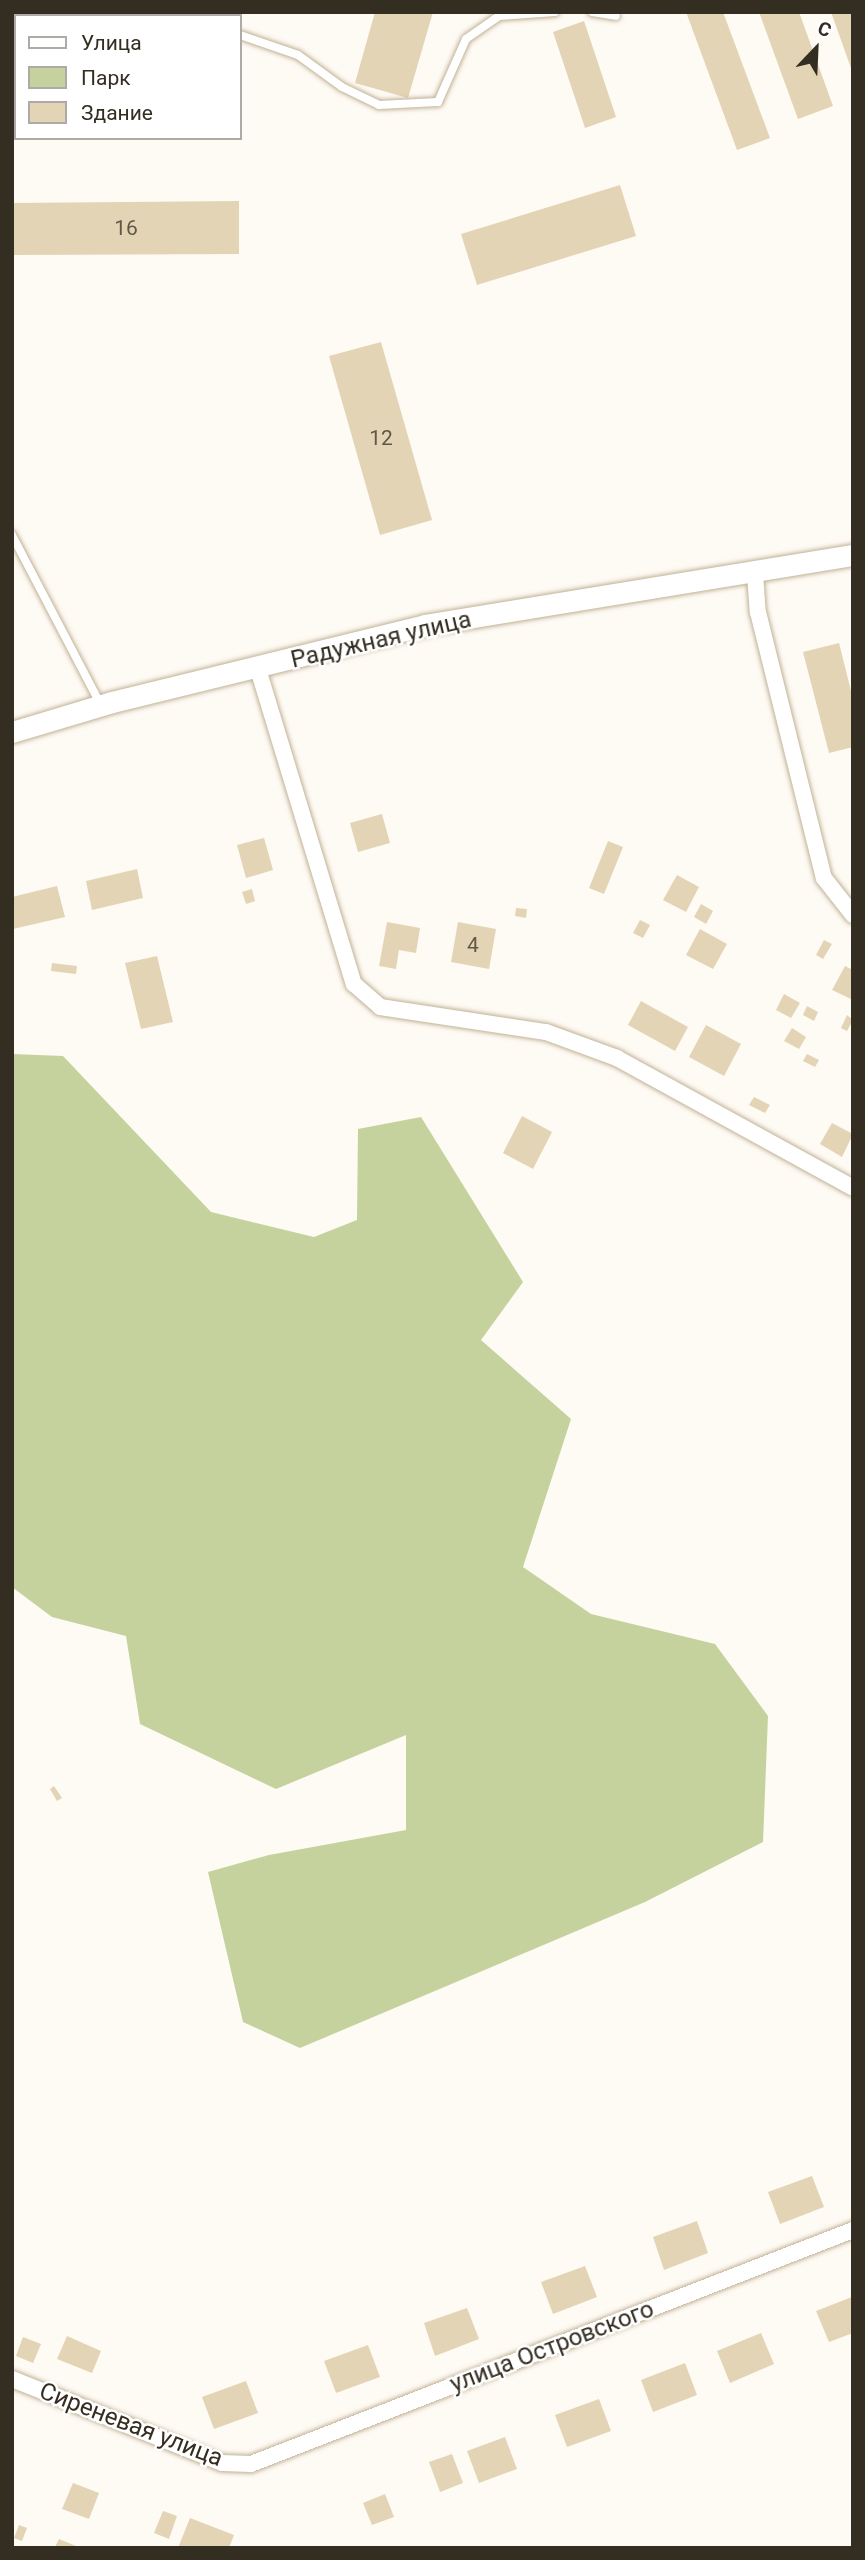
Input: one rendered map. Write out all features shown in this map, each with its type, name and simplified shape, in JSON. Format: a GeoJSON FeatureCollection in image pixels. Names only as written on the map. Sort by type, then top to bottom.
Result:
{"type":"FeatureCollection","features":[{"type":"Feature","properties":{"kind":"street","name":"Радужная улица"},"geometry":{"type":"LineString","coordinates":[[12,732],[101,705],[258,669],[425,625],[853,555]]}},
{"type":"Feature","properties":{"kind":"street"},"geometry":{"type":"LineString","coordinates":[[755,573],[758,612],[824,878],[853,915]]}},
{"type":"Feature","properties":{"kind":"street"},"geometry":{"type":"LineString","coordinates":[[258,669],[354,984],[380,1007],[546,1032],[617,1058],[853,1188]]}},
{"type":"Feature","properties":{"kind":"street","name":"улица Островского"},"geometry":{"type":"LineString","coordinates":[[251,2464],[853,2230]]}},
{"type":"Feature","properties":{"kind":"street","name":"Сиреневая улица"},"geometry":{"type":"LineString","coordinates":[[12,2379],[222,2463],[251,2464]]}},
{"type":"Feature","properties":{"kind":"lane"},"geometry":{"type":"LineString","coordinates":[[242,36],[298,55],[342,87],[379,105],[438,102],[466,40],[499,16],[555,12]]}},
{"type":"Feature","properties":{"kind":"lane"},"geometry":{"type":"LineString","coordinates":[[592,12],[616,16]]}},
{"type":"Feature","properties":{"kind":"lane"},"geometry":{"type":"LineString","coordinates":[[12,535],[101,705]]}},
{"type":"Feature","properties":{"kind":"green space"},"geometry":{"type":"Polygon","coordinates":[[[12,1054],[63,1056],[211,1212],[314,1237],[357,1220],[358,1129],[421,1117],[523,1282],[481,1340],[571,1419],[523,1567],[591,1614],[715,1644],[768,1716],[763,1842],[645,1902],[300,2048],[243,2022],[208,1872],[269,1855],[406,1830],[406,1735],[276,1789],[140,1724],[126,1636],[52,1617],[12,1587],[12,1054]]]}},
{"type":"Feature","properties":{"kind":"building"},"geometry":{"type":"Polygon","coordinates":[[[375,12],[433,12],[408,98],[355,83],[375,12]]]}},
{"type":"Feature","properties":{"kind":"building"},"geometry":{"type":"Polygon","coordinates":[[[686,12],[723,12],[770,138],[737,150],[686,12]]]}},
{"type":"Feature","properties":{"kind":"building"},"geometry":{"type":"Polygon","coordinates":[[[759,12],[799,12],[833,106],[798,119],[759,12]]]}},
{"type":"Feature","properties":{"kind":"building"},"geometry":{"type":"Polygon","coordinates":[[[831,12],[853,12],[853,71],[852,71],[831,12]]]}},
{"type":"Feature","properties":{"kind":"building"},"geometry":{"type":"Polygon","coordinates":[[[584,21],[616,117],[585,128],[553,32],[584,21]]]}},
{"type":"Feature","properties":{"kind":"building"},"geometry":{"type":"Polygon","coordinates":[[[620,185],[636,236],[477,285],[461,234],[620,185]]]}},
{"type":"Feature","properties":{"kind":"building"},"geometry":{"type":"Polygon","coordinates":[[[239,201],[239,254],[12,255],[12,203],[239,201]]]}},
{"type":"Feature","properties":{"kind":"building"},"geometry":{"type":"Polygon","coordinates":[[[381,342],[432,520],[380,535],[329,356],[381,342]]]}},
{"type":"Feature","properties":{"kind":"building"},"geometry":{"type":"Polygon","coordinates":[[[839,643],[853,699],[853,747],[829,753],[803,652],[839,643]]]}},
{"type":"Feature","properties":{"kind":"building"},"geometry":{"type":"Polygon","coordinates":[[[382,814],[390,843],[358,852],[350,823],[382,814]]]}},
{"type":"Feature","properties":{"kind":"building"},"geometry":{"type":"Polygon","coordinates":[[[264,838],[273,870],[246,878],[237,845],[264,838]]]}},
{"type":"Feature","properties":{"kind":"building"},"geometry":{"type":"Polygon","coordinates":[[[608,841],[623,847],[604,894],[589,888],[608,841]]]}},
{"type":"Feature","properties":{"kind":"building"},"geometry":{"type":"Polygon","coordinates":[[[137,869],[143,898],[92,910],[86,881],[137,869]]]}},
{"type":"Feature","properties":{"kind":"building"},"geometry":{"type":"Polygon","coordinates":[[[677,875],[699,887],[686,912],[663,900],[677,875]]]}},
{"type":"Feature","properties":{"kind":"building"},"geometry":{"type":"Polygon","coordinates":[[[57,886],[65,917],[13,929],[12,897],[57,886]]]}},
{"type":"Feature","properties":{"kind":"building"},"geometry":{"type":"Polygon","coordinates":[[[252,889],[255,901],[246,904],[242,892],[252,889]]]}},
{"type":"Feature","properties":{"kind":"building"},"geometry":{"type":"Polygon","coordinates":[[[701,904],[713,911],[706,924],[694,917],[701,904]]]}},
{"type":"Feature","properties":{"kind":"building"},"geometry":{"type":"Polygon","coordinates":[[[516,908],[527,909],[526,918],[515,916],[516,908]]]}},
{"type":"Feature","properties":{"kind":"building"},"geometry":{"type":"Polygon","coordinates":[[[640,920],[650,925],[643,938],[633,933],[640,920]]]}},
{"type":"Feature","properties":{"kind":"building"},"geometry":{"type":"Polygon","coordinates":[[[387,922],[420,928],[416,953],[399,950],[396,969],[379,966],[387,922]]]}},
{"type":"Feature","properties":{"kind":"building"},"geometry":{"type":"Polygon","coordinates":[[[458,922],[496,929],[489,969],[451,962],[458,922]]]}},
{"type":"Feature","properties":{"kind":"building"},"geometry":{"type":"Polygon","coordinates":[[[700,929],[727,944],[713,969],[686,955],[700,929]]]}},
{"type":"Feature","properties":{"kind":"building"},"geometry":{"type":"Polygon","coordinates":[[[824,940],[832,944],[823,959],[816,955],[824,940]]]}},
{"type":"Feature","properties":{"kind":"building"},"geometry":{"type":"Polygon","coordinates":[[[157,956],[173,1022],[141,1029],[125,963],[157,956]]]}},
{"type":"Feature","properties":{"kind":"building"},"geometry":{"type":"Polygon","coordinates":[[[52,963],[77,966],[76,974],[51,971],[52,963]]]}},
{"type":"Feature","properties":{"kind":"building"},"geometry":{"type":"Polygon","coordinates":[[[845,966],[853,970],[853,1000],[832,990],[845,966]]]}},
{"type":"Feature","properties":{"kind":"building"},"geometry":{"type":"Polygon","coordinates":[[[784,994],[800,1003],[791,1018],[776,1010],[784,994]]]}},
{"type":"Feature","properties":{"kind":"building"},"geometry":{"type":"Polygon","coordinates":[[[641,1001],[688,1027],[675,1051],[628,1025],[641,1001]]]}},
{"type":"Feature","properties":{"kind":"building"},"geometry":{"type":"Polygon","coordinates":[[[807,1006],[818,1012],[814,1021],[803,1015],[807,1006]]]}},
{"type":"Feature","properties":{"kind":"building"},"geometry":{"type":"Polygon","coordinates":[[[847,1015],[853,1020],[847,1031],[841,1028],[847,1015]]]}},
{"type":"Feature","properties":{"kind":"building"},"geometry":{"type":"Polygon","coordinates":[[[706,1025],[741,1044],[724,1076],[689,1057],[706,1025]]]}},
{"type":"Feature","properties":{"kind":"building"},"geometry":{"type":"Polygon","coordinates":[[[792,1028],[806,1037],[799,1049],[784,1041],[792,1028]]]}},
{"type":"Feature","properties":{"kind":"building"},"geometry":{"type":"Polygon","coordinates":[[[807,1054],[819,1060],[815,1067],[803,1061],[807,1054]]]}},
{"type":"Feature","properties":{"kind":"building"},"geometry":{"type":"Polygon","coordinates":[[[754,1097],[770,1105],[765,1113],[749,1105],[754,1097]]]}},
{"type":"Feature","properties":{"kind":"building"},"geometry":{"type":"Polygon","coordinates":[[[522,1116],[552,1132],[533,1169],[503,1153],[522,1116]]]}},
{"type":"Feature","properties":{"kind":"building"},"geometry":{"type":"Polygon","coordinates":[[[832,1123],[853,1134],[842,1157],[820,1144],[832,1123]]]}},
{"type":"Feature","properties":{"kind":"building"},"geometry":{"type":"Polygon","coordinates":[[[54,1786],[62,1798],[57,1801],[50,1789],[54,1786]]]}},
{"type":"Feature","properties":{"kind":"building"},"geometry":{"type":"Polygon","coordinates":[[[812,2176],[824,2207],[780,2224],[768,2192],[812,2176]]]}},
{"type":"Feature","properties":{"kind":"building"},"geometry":{"type":"Polygon","coordinates":[[[697,2221],[708,2253],[664,2270],[653,2237],[697,2221]]]}},
{"type":"Feature","properties":{"kind":"building"},"geometry":{"type":"Polygon","coordinates":[[[585,2266],[597,2297],[553,2314],[541,2282],[585,2266]]]}},
{"type":"Feature","properties":{"kind":"building"},"geometry":{"type":"Polygon","coordinates":[[[852,2297],[853,2333],[829,2342],[816,2311],[852,2297]]]}},
{"type":"Feature","properties":{"kind":"building"},"geometry":{"type":"Polygon","coordinates":[[[467,2308],[479,2339],[435,2356],[424,2323],[467,2308]]]}},
{"type":"Feature","properties":{"kind":"building"},"geometry":{"type":"Polygon","coordinates":[[[761,2333],[774,2364],[730,2383],[717,2351],[761,2333]]]}},
{"type":"Feature","properties":{"kind":"building"},"geometry":{"type":"Polygon","coordinates":[[[67,2336],[101,2351],[92,2373],[57,2359],[67,2336]]]}},
{"type":"Feature","properties":{"kind":"building"},"geometry":{"type":"Polygon","coordinates":[[[23,2337],[41,2344],[33,2363],[16,2356],[23,2337]]]}},
{"type":"Feature","properties":{"kind":"building"},"geometry":{"type":"Polygon","coordinates":[[[368,2345],[380,2377],[336,2393],[324,2361],[368,2345]]]}},
{"type":"Feature","properties":{"kind":"building"},"geometry":{"type":"Polygon","coordinates":[[[685,2363],[697,2395],[653,2412],[641,2380],[685,2363]]]}},
{"type":"Feature","properties":{"kind":"building"},"geometry":{"type":"Polygon","coordinates":[[[246,2381],[258,2413],[214,2429],[202,2397],[246,2381]]]}},
{"type":"Feature","properties":{"kind":"building"},"geometry":{"type":"Polygon","coordinates":[[[599,2399],[611,2431],[567,2447],[555,2415],[599,2399]]]}},
{"type":"Feature","properties":{"kind":"building"},"geometry":{"type":"Polygon","coordinates":[[[505,2437],[517,2469],[479,2483],[467,2451],[505,2437]]]}},
{"type":"Feature","properties":{"kind":"building"},"geometry":{"type":"Polygon","coordinates":[[[452,2454],[463,2483],[440,2492],[429,2462],[452,2454]]]}},
{"type":"Feature","properties":{"kind":"building"},"geometry":{"type":"Polygon","coordinates":[[[73,2483],[99,2493],[89,2519],[62,2509],[73,2483]]]}},
{"type":"Feature","properties":{"kind":"building"},"geometry":{"type":"Polygon","coordinates":[[[385,2494],[394,2517],[372,2525],[363,2503],[385,2494]]]}},
{"type":"Feature","properties":{"kind":"building"},"geometry":{"type":"Polygon","coordinates":[[[163,2511],[177,2516],[169,2539],[154,2533],[163,2511]]]}},
{"type":"Feature","properties":{"kind":"building"},"geometry":{"type":"Polygon","coordinates":[[[190,2518],[234,2535],[229,2548],[178,2548],[190,2518]]]}},
{"type":"Feature","properties":{"kind":"building"},"geometry":{"type":"Polygon","coordinates":[[[19,2525],[27,2528],[22,2541],[14,2538],[19,2525]]]}},
{"type":"Feature","properties":{"kind":"building"},"geometry":{"type":"Polygon","coordinates":[[[59,2539],[76,2546],[76,2548],[55,2547],[59,2539]]]}}]}
